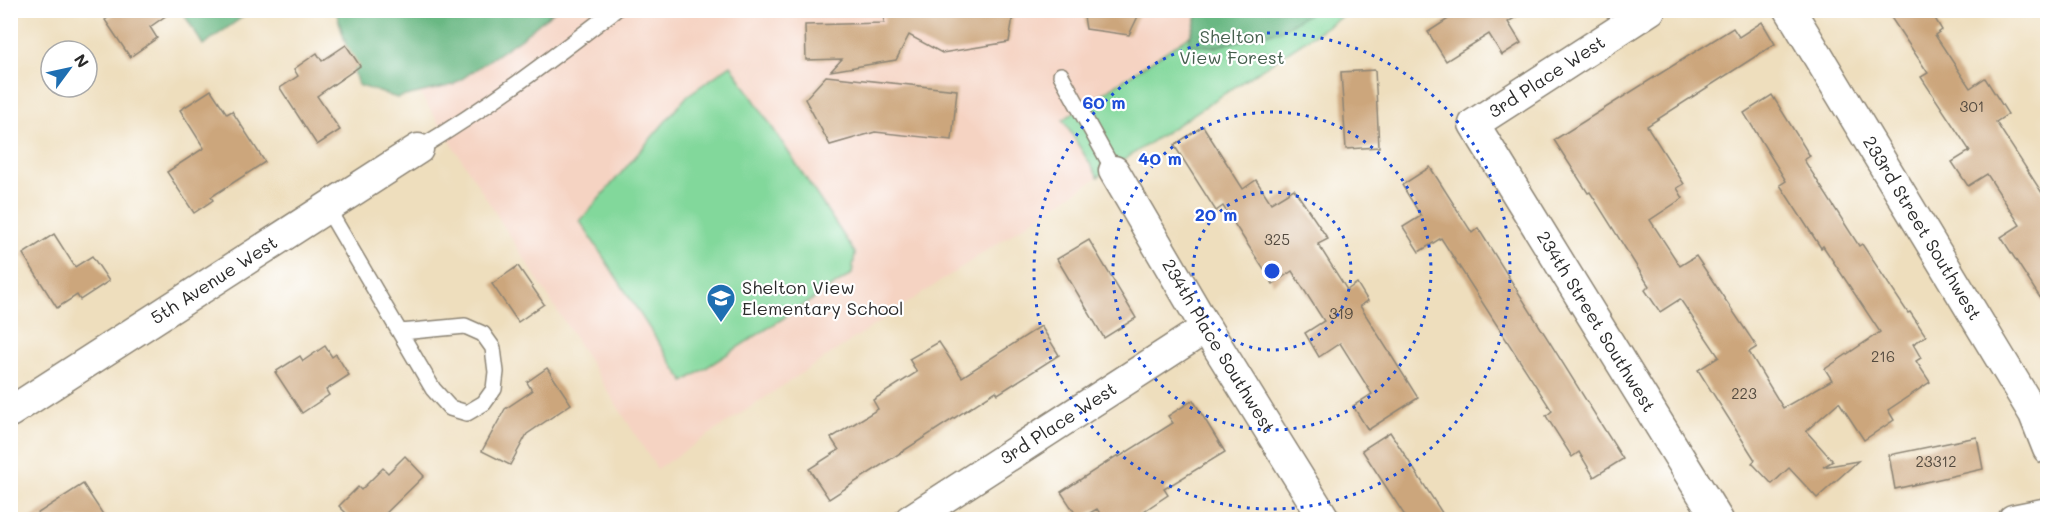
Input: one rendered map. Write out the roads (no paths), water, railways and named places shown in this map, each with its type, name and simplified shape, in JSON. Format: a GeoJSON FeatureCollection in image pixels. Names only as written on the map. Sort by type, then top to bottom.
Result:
{"type":"FeatureCollection","features":[{"type":"Feature","properties":{"kind":"street","name":"3rd Place West"},"geometry":{"type":"LineString","coordinates":[[1474,124],[1650,10]]}},
{"type":"Feature","properties":{"kind":"street","name":"233rd Street Southwest"},"geometry":{"type":"LineString","coordinates":[[1790,10],[2034,414],[2048,449]]}},
{"type":"Feature","properties":{"kind":"street","name":"234th Street Southwest"},"geometry":{"type":"LineString","coordinates":[[1474,124],[1718,519]]}},
{"type":"Feature","properties":{"kind":"street","name":"5th Avenue West"},"geometry":{"type":"LineString","coordinates":[[10,412],[418,149]]}},
{"type":"Feature","properties":{"kind":"street","name":"234th Place Southwest"},"geometry":{"type":"LineString","coordinates":[[1114,171],[1206,328],[1324,519]]}},
{"type":"Feature","properties":{"kind":"street","name":"3rd Place West"},"geometry":{"type":"LineString","coordinates":[[910,519],[1206,328]]}},
{"type":"Feature","properties":{"kind":"street"},"geometry":{"type":"LineString","coordinates":[[2013,519],[2048,513]]}},
{"type":"Feature","properties":{"kind":"lane"},"geometry":{"type":"LineString","coordinates":[[418,149],[464,122],[514,88],[615,10]]}},
{"type":"Feature","properties":{"kind":"lane"},"geometry":{"type":"LineString","coordinates":[[1061,75],[1114,171]]}},
{"type":"Feature","properties":{"kind":"lane"},"geometry":{"type":"LineString","coordinates":[[327,208],[433,389],[450,408],[467,413],[484,403],[494,390],[496,372],[493,348],[483,334],[465,326],[401,332]]}},
{"type":"Feature","properties":{"kind":"place","name":"Shelton View Elementary School"},"geometry":{"type":"Point","coordinates":[721,324]}},
{"type":"Feature","properties":{"kind":"park label","name":"Shelton View Forest"},"geometry":{"type":"Point","coordinates":[1232,47]}}]}
